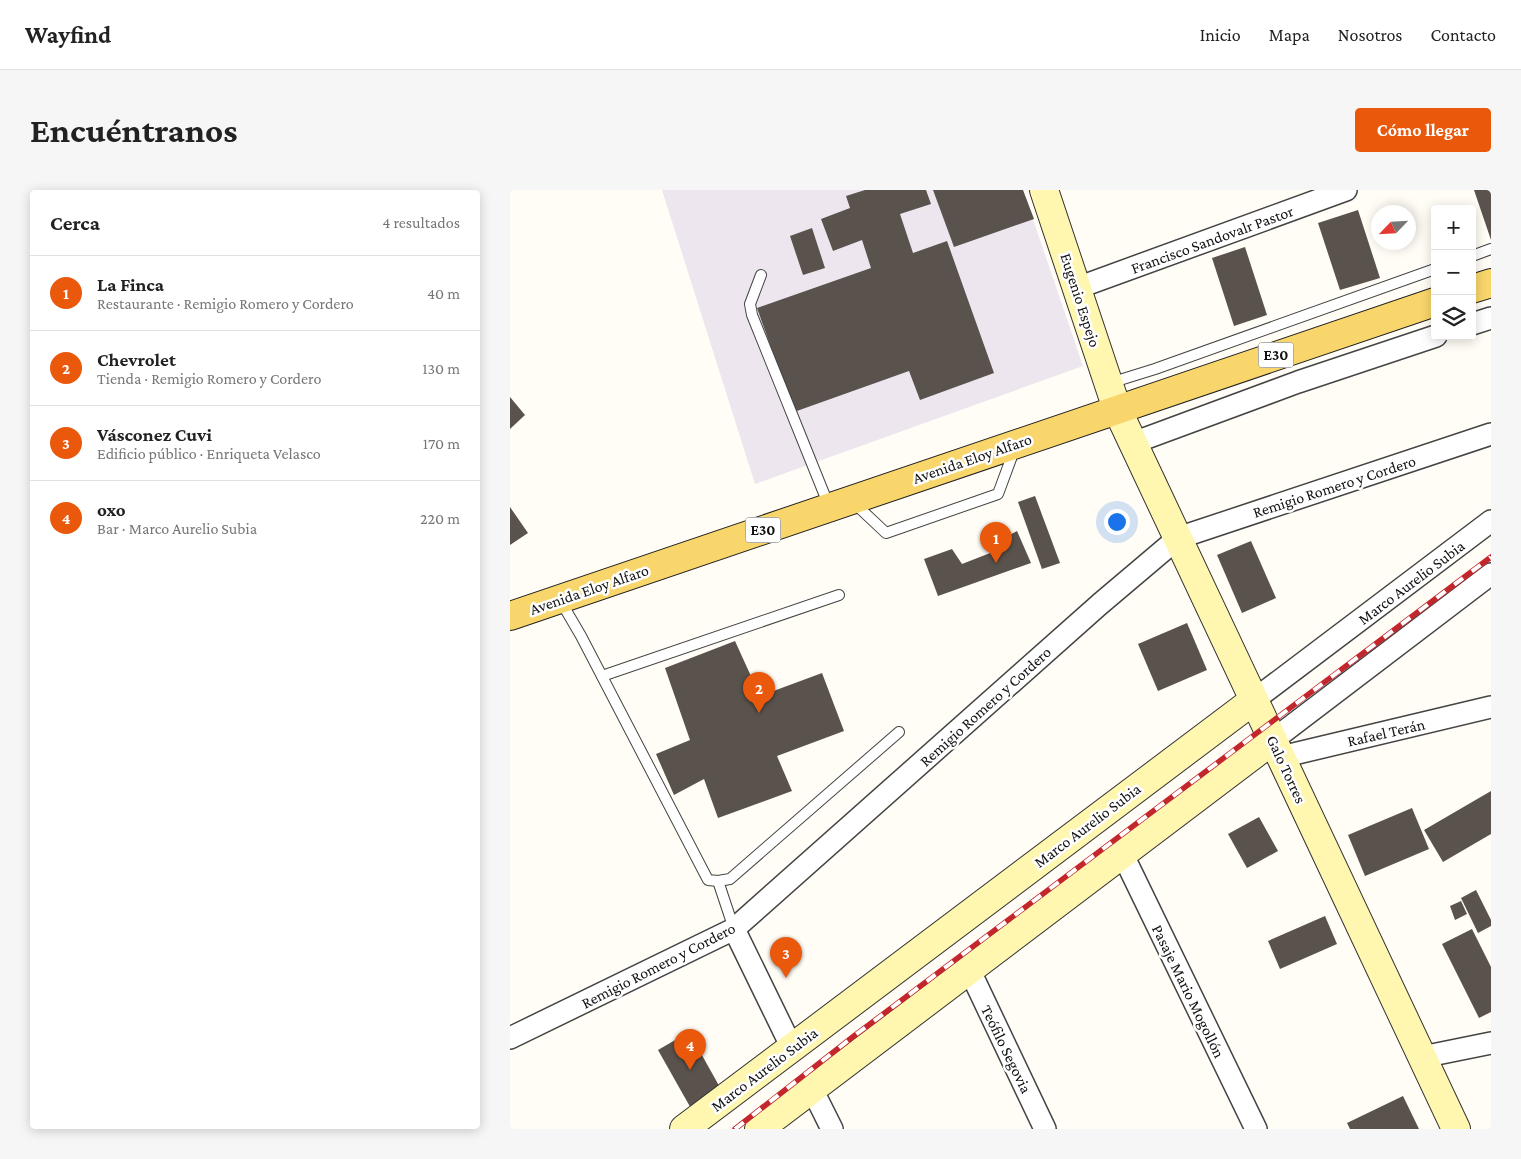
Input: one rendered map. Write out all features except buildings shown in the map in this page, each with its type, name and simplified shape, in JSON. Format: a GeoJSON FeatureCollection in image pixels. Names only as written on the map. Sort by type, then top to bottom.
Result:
{"type":"FeatureCollection","features":[{"type":"Feature","properties":{"kind":"main road","name":"Eugenio Espejo"},"geometry":{"type":"LineString","coordinates":[[1044,190],[1117,409]]}},
{"type":"Feature","properties":{"kind":"main road"},"geometry":{"type":"LineString","coordinates":[[1476,288],[1491,283]]}},
{"type":"Feature","properties":{"kind":"main road","name":"Avenida Eloy Alfaro"},"geometry":{"type":"LineString","coordinates":[[510,616],[1431,303]]}},
{"type":"Feature","properties":{"kind":"main road","name":"Galo Torres"},"geometry":{"type":"LineString","coordinates":[[1117,409],[1456,1129]]}},
{"type":"Feature","properties":{"kind":"main road","name":"Marco Aurelio Subia"},"geometry":{"type":"LineString","coordinates":[[684,1129],[1254,700]]}},
{"type":"Feature","properties":{"kind":"main road"},"geometry":{"type":"LineString","coordinates":[[758,1129],[1122,853],[1277,748]]}},
{"type":"Feature","properties":{"kind":"street","name":"Francisco Sandovalr Pastor"},"geometry":{"type":"LineString","coordinates":[[1077,288],[1346,190]]}},
{"type":"Feature","properties":{"kind":"street"},"geometry":{"type":"LineString","coordinates":[[1476,323],[1491,318]]}},
{"type":"Feature","properties":{"kind":"street"},"geometry":{"type":"LineString","coordinates":[[1133,443],[1298,382],[1431,338]]}},
{"type":"Feature","properties":{"kind":"street","name":"Remigio Romero y Cordero"},"geometry":{"type":"LineString","coordinates":[[510,1038],[734,929],[1100,604],[1178,538],[1491,434]]}},
{"type":"Feature","properties":{"kind":"street","name":"Marco Aurelio Subia"},"geometry":{"type":"LineString","coordinates":[[1254,700],[1491,521]]}},
{"type":"Feature","properties":{"kind":"street"},"geometry":{"type":"LineString","coordinates":[[1277,748],[1491,574]]}},
{"type":"Feature","properties":{"kind":"street","name":"Rafael Terán"},"geometry":{"type":"LineString","coordinates":[[1277,748],[1491,707]]}},
{"type":"Feature","properties":{"kind":"street","name":"Pasaje Mario Mogollón"},"geometry":{"type":"LineString","coordinates":[[1122,853],[1256,1129]]}},
{"type":"Feature","properties":{"kind":"street"},"geometry":{"type":"LineString","coordinates":[[734,929],[792,1048]]}},
{"type":"Feature","properties":{"kind":"street","name":"Teófilo Segovia"},"geometry":{"type":"LineString","coordinates":[[969,970],[1045,1129]]}},
{"type":"Feature","properties":{"kind":"street"},"geometry":{"type":"LineString","coordinates":[[1422,1057],[1491,1043]]}},
{"type":"Feature","properties":{"kind":"street"},"geometry":{"type":"LineString","coordinates":[[812,1089],[832,1129]]}},
{"type":"Feature","properties":{"kind":"lane"},"geometry":{"type":"LineString","coordinates":[[1476,255],[1491,249]]}},
{"type":"Feature","properties":{"kind":"lane"},"geometry":{"type":"LineString","coordinates":[[1109,383],[1155,369],[1431,270]]}},
{"type":"Feature","properties":{"kind":"lane"},"geometry":{"type":"LineString","coordinates":[[761,275],[750,304],[752,315],[840,504],[886,533],[998,494],[1017,443]]}},
{"type":"Feature","properties":{"kind":"lane"},"geometry":{"type":"LineString","coordinates":[[602,676],[838,595]]}},
{"type":"Feature","properties":{"kind":"lane"},"geometry":{"type":"LineString","coordinates":[[559,599],[602,676],[708,880],[718,882],[730,879],[899,732]]}},
{"type":"Feature","properties":{"kind":"lane"},"geometry":{"type":"LineString","coordinates":[[718,882],[734,929]]}},
{"type":"Feature","properties":{"kind":"shaded area"},"geometry":{"type":"Polygon","coordinates":[[[662,190],[1023,190],[1083,366],[755,484],[662,190]]]}},
{"type":"Feature","properties":{"kind":"railway"},"geometry":{"type":"LineString","coordinates":[[735,1129],[854,1036],[1491,557]]}},
{"type":"Feature","properties":{"kind":"place","name":"La Finca"},"geometry":{"type":"Point","coordinates":[996,563]}},
{"type":"Feature","properties":{"kind":"place","name":"Chevrolet"},"geometry":{"type":"Point","coordinates":[759,713]}},
{"type":"Feature","properties":{"kind":"place","name":"Vásconez Cuvi"},"geometry":{"type":"Point","coordinates":[786,978]}},
{"type":"Feature","properties":{"kind":"place","name":"oxo"},"geometry":{"type":"Point","coordinates":[690,1070]}}]}
